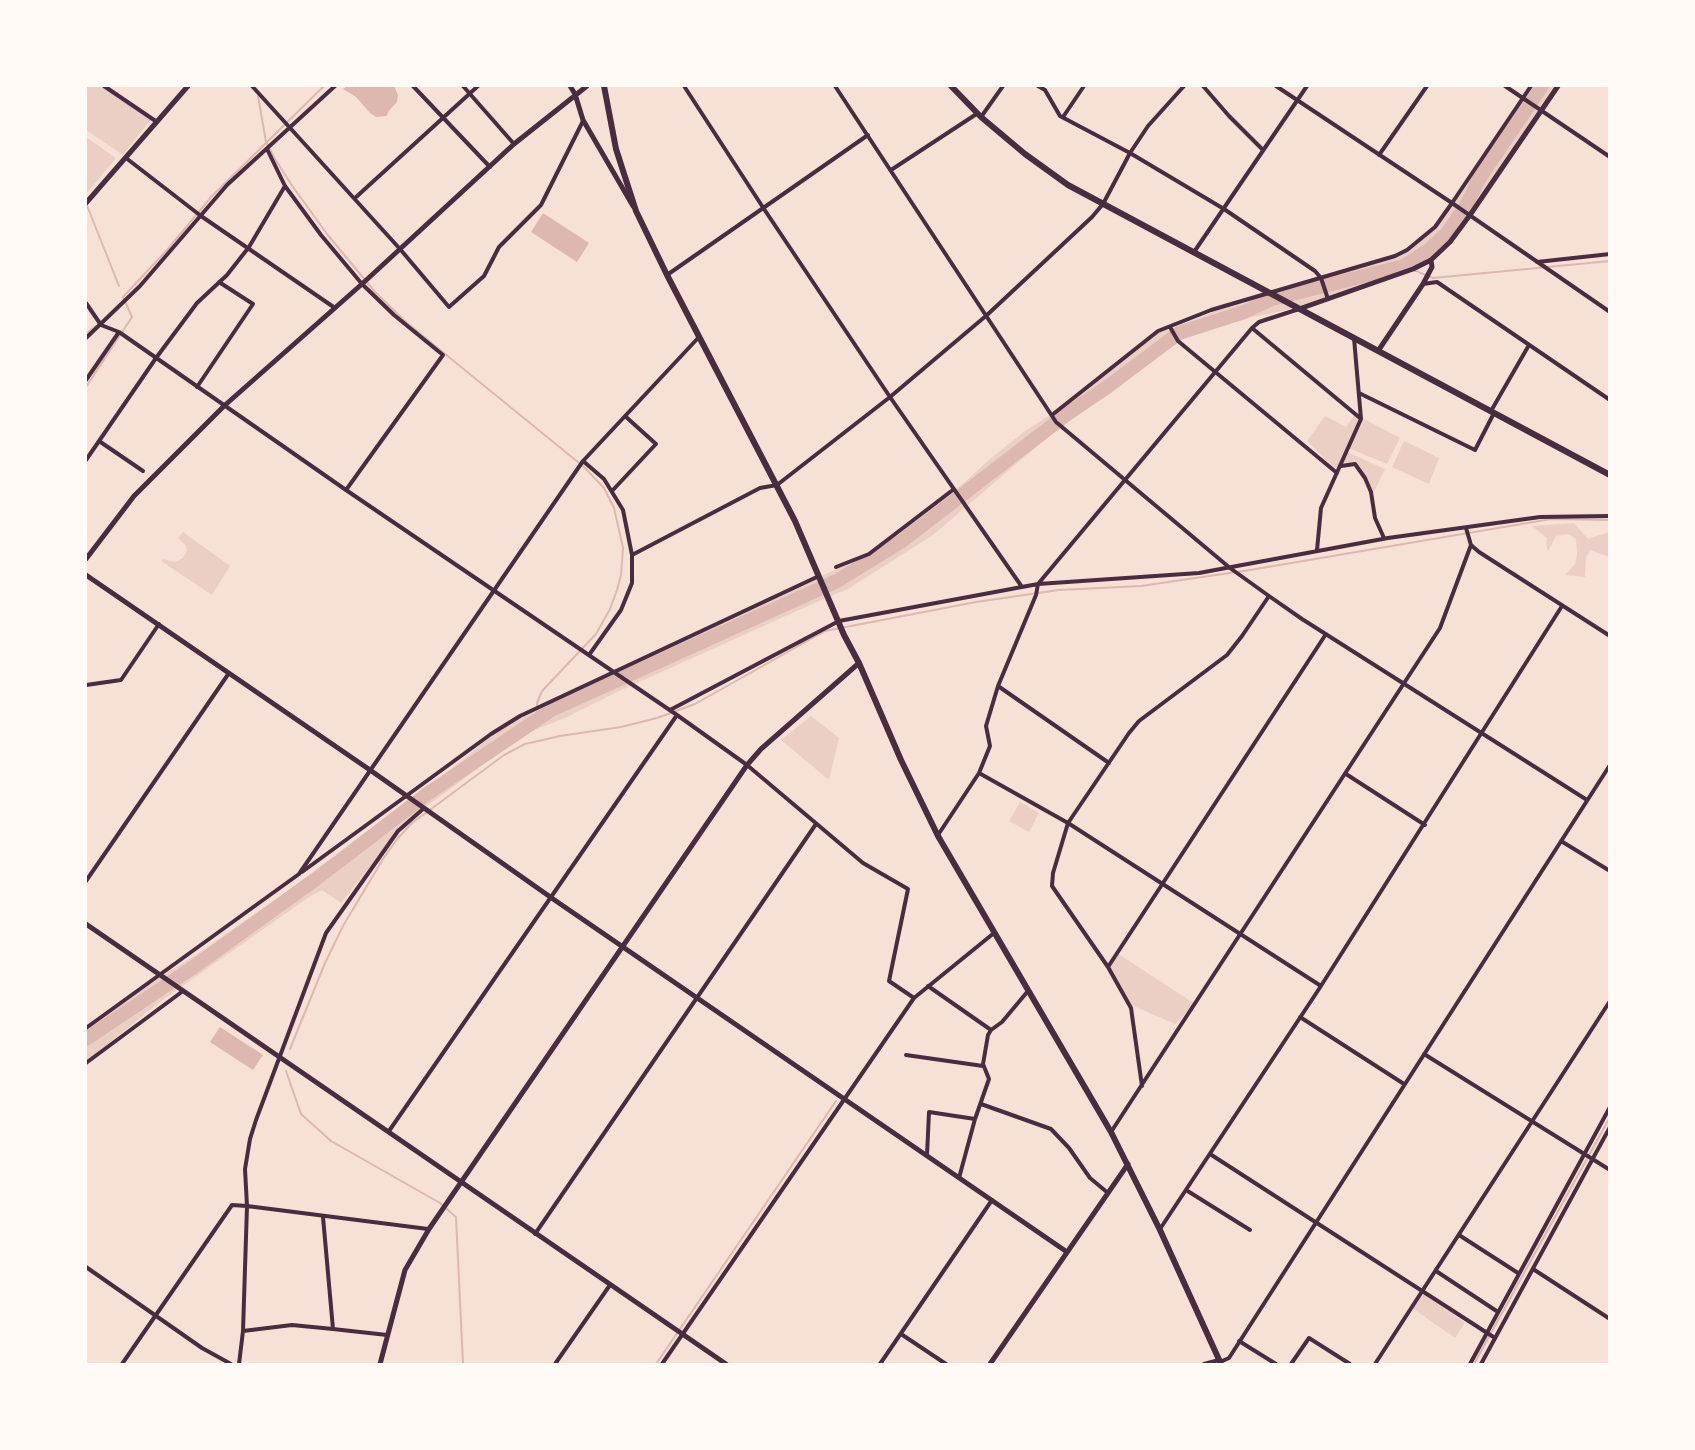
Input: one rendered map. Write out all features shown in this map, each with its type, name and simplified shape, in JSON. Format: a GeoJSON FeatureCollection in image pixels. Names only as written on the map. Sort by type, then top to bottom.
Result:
{"type":"FeatureCollection","features":[{"type":"Feature","properties":{"kind":"main road"},"geometry":{"type":"LineString","coordinates":[[604,86],[616,149],[636,211],[777,485],[901,760],[938,836],[1112,1132],[1220,1362]]}},
{"type":"Feature","properties":{"kind":"main road"},"geometry":{"type":"LineString","coordinates":[[951,86],[1025,154],[1068,185],[1610,475]]}},
{"type":"Feature","properties":{"kind":"street"},"geometry":{"type":"LineString","coordinates":[[104,86],[157,122]]}},
{"type":"Feature","properties":{"kind":"street"},"geometry":{"type":"LineString","coordinates":[[87,199],[188,86]]}},
{"type":"Feature","properties":{"kind":"street"},"geometry":{"type":"LineString","coordinates":[[252,86],[355,198],[449,307],[484,276],[499,247],[541,205],[583,120]]}},
{"type":"Feature","properties":{"kind":"street"},"geometry":{"type":"LineString","coordinates":[[86,338],[140,286],[227,185],[335,86]]}},
{"type":"Feature","properties":{"kind":"street"},"geometry":{"type":"LineString","coordinates":[[412,86],[490,167]]}},
{"type":"Feature","properties":{"kind":"street"},"geometry":{"type":"LineString","coordinates":[[464,86],[514,144]]}},
{"type":"Feature","properties":{"kind":"street"},"geometry":{"type":"LineString","coordinates":[[355,198],[478,86]]}},
{"type":"Feature","properties":{"kind":"street"},"geometry":{"type":"LineString","coordinates":[[570,86],[575,94],[583,120],[636,211]]}},
{"type":"Feature","properties":{"kind":"street"},"geometry":{"type":"LineString","coordinates":[[86,560],[134,496],[224,406],[363,284],[514,144],[587,86]]}},
{"type":"Feature","properties":{"kind":"street"},"geometry":{"type":"LineString","coordinates":[[684,86],[890,397],[1022,586]]}},
{"type":"Feature","properties":{"kind":"street"},"geometry":{"type":"LineString","coordinates":[[835,86],[1056,422],[1230,568],[1269,596],[1587,800]]}},
{"type":"Feature","properties":{"kind":"street"},"geometry":{"type":"LineString","coordinates":[[891,170],[980,115],[1003,86]]}},
{"type":"Feature","properties":{"kind":"street"},"geometry":{"type":"LineString","coordinates":[[1038,86],[1046,90],[1063,117],[1131,153],[1224,209],[1315,271],[1321,278],[1329,299]]}},
{"type":"Feature","properties":{"kind":"street"},"geometry":{"type":"LineString","coordinates":[[1063,117],[1084,86]]}},
{"type":"Feature","properties":{"kind":"street"},"geometry":{"type":"LineString","coordinates":[[632,555],[760,488],[777,485],[890,397],[987,315],[1092,218],[1148,126],[1184,86]]}},
{"type":"Feature","properties":{"kind":"street"},"geometry":{"type":"LineString","coordinates":[[1203,86],[1263,150]]}},
{"type":"Feature","properties":{"kind":"street"},"geometry":{"type":"LineString","coordinates":[[1276,86],[1610,312]]}},
{"type":"Feature","properties":{"kind":"street"},"geometry":{"type":"LineString","coordinates":[[1194,252],[1307,86]]}},
{"type":"Feature","properties":{"kind":"street"},"geometry":{"type":"LineString","coordinates":[[1379,155],[1427,86]]}},
{"type":"Feature","properties":{"kind":"street"},"geometry":{"type":"LineString","coordinates":[[1505,86],[1610,157]]}},
{"type":"Feature","properties":{"kind":"street"},"geometry":{"type":"LineString","coordinates":[[1052,415],[1158,331],[1211,310],[1395,256],[1407,250],[1435,226],[1531,86]]}},
{"type":"Feature","properties":{"kind":"street"},"geometry":{"type":"LineString","coordinates":[[938,836],[979,773],[990,746],[986,726],[998,686],[1036,595],[1038,584],[1258,322],[1413,268],[1431,260],[1450,242],[1558,86]]}},
{"type":"Feature","properties":{"kind":"street"},"geometry":{"type":"LineString","coordinates":[[667,275],[868,135]]}},
{"type":"Feature","properties":{"kind":"street"},"geometry":{"type":"LineString","coordinates":[[267,149],[285,186],[321,235],[363,284],[394,315],[443,354],[345,490]]}},
{"type":"Feature","properties":{"kind":"street"},"geometry":{"type":"LineString","coordinates":[[126,158],[201,216],[335,308]]}},
{"type":"Feature","properties":{"kind":"street"},"geometry":{"type":"LineString","coordinates":[[86,460],[196,303],[219,282],[249,247],[285,186]]}},
{"type":"Feature","properties":{"kind":"street"},"geometry":{"type":"LineString","coordinates":[[1537,262],[1610,254]]}},
{"type":"Feature","properties":{"kind":"street"},"geometry":{"type":"LineString","coordinates":[[1378,351],[1423,284],[1432,267],[1431,260]]}},
{"type":"Feature","properties":{"kind":"street"},"geometry":{"type":"LineString","coordinates":[[197,387],[253,304],[219,282]]}},
{"type":"Feature","properties":{"kind":"street"},"geometry":{"type":"LineString","coordinates":[[1423,284],[1437,282],[1610,400]]}},
{"type":"Feature","properties":{"kind":"street"},"geometry":{"type":"LineString","coordinates":[[86,303],[101,325],[119,332],[345,490],[670,710],[747,765],[863,863],[908,889],[889,981],[914,998]]}},
{"type":"Feature","properties":{"kind":"street"},"geometry":{"type":"LineString","coordinates":[[1170,327],[1178,341],[1337,473]]}},
{"type":"Feature","properties":{"kind":"street"},"geometry":{"type":"LineString","coordinates":[[1252,328],[1360,419]]}},
{"type":"Feature","properties":{"kind":"street"},"geometry":{"type":"LineString","coordinates":[[86,380],[119,332]]}},
{"type":"Feature","properties":{"kind":"street"},"geometry":{"type":"LineString","coordinates":[[299,874],[583,461],[699,336]]}},
{"type":"Feature","properties":{"kind":"street"},"geometry":{"type":"LineString","coordinates":[[1317,550],[1321,508],[1360,419],[1354,338]]}},
{"type":"Feature","properties":{"kind":"street"},"geometry":{"type":"LineString","coordinates":[[1359,392],[1475,450],[1529,345]]}},
{"type":"Feature","properties":{"kind":"street"},"geometry":{"type":"LineString","coordinates":[[612,491],[656,444],[625,416]]}},
{"type":"Feature","properties":{"kind":"street"},"geometry":{"type":"LineString","coordinates":[[99,441],[143,471]]}},
{"type":"Feature","properties":{"kind":"street"},"geometry":{"type":"LineString","coordinates":[[583,461],[604,479],[623,510],[632,555],[632,583],[621,610],[589,655]]}},
{"type":"Feature","properties":{"kind":"street"},"geometry":{"type":"LineString","coordinates":[[1340,466],[1355,464],[1365,478],[1371,492],[1375,518],[1384,538]]}},
{"type":"Feature","properties":{"kind":"street"},"geometry":{"type":"LineString","coordinates":[[836,567],[869,554],[954,489]]}},
{"type":"Feature","properties":{"kind":"street"},"geometry":{"type":"LineString","coordinates":[[670,710],[839,621],[1022,586],[1199,573],[1384,538],[1539,517],[1610,516]]}},
{"type":"Feature","properties":{"kind":"street"},"geometry":{"type":"LineString","coordinates":[[1112,1132],[1440,628],[1471,545],[1466,528]]}},
{"type":"Feature","properties":{"kind":"street"},"geometry":{"type":"LineString","coordinates":[[1471,545],[1610,636]]}},
{"type":"Feature","properties":{"kind":"street"},"geometry":{"type":"LineString","coordinates":[[86,575],[1067,1252]]}},
{"type":"Feature","properties":{"kind":"street"},"geometry":{"type":"LineString","coordinates":[[86,1028],[491,734],[520,716],[820,576]]}},
{"type":"Feature","properties":{"kind":"street"},"geometry":{"type":"LineString","coordinates":[[1142,1086],[1131,1008],[1108,967],[1052,886],[1053,873],[1068,823],[1129,733],[1139,721],[1227,655],[1269,596]]}},
{"type":"Feature","properties":{"kind":"street"},"geometry":{"type":"LineString","coordinates":[[1160,1230],[1425,825],[1562,606]]}},
{"type":"Feature","properties":{"kind":"street"},"geometry":{"type":"LineString","coordinates":[[86,686],[121,680],[159,624]]}},
{"type":"Feature","properties":{"kind":"street"},"geometry":{"type":"LineString","coordinates":[[1108,967],[1326,634]]}},
{"type":"Feature","properties":{"kind":"street"},"geometry":{"type":"LineString","coordinates":[[380,1365],[405,1270],[429,1229],[747,765],[761,749],[859,663]]}},
{"type":"Feature","properties":{"kind":"street"},"geometry":{"type":"LineString","coordinates":[[86,881],[229,673]]}},
{"type":"Feature","properties":{"kind":"street"},"geometry":{"type":"LineString","coordinates":[[998,686],[1109,764]]}},
{"type":"Feature","properties":{"kind":"street"},"geometry":{"type":"LineString","coordinates":[[389,1131],[677,715]]}},
{"type":"Feature","properties":{"kind":"street"},"geometry":{"type":"LineString","coordinates":[[1204,1365],[1229,1358],[1610,765]]}},
{"type":"Feature","properties":{"kind":"street"},"geometry":{"type":"LineString","coordinates":[[979,773],[1068,823],[1321,986]]}},
{"type":"Feature","properties":{"kind":"street"},"geometry":{"type":"LineString","coordinates":[[1346,774],[1425,825]]}},
{"type":"Feature","properties":{"kind":"street"},"geometry":{"type":"LineString","coordinates":[[239,1365],[243,1331],[247,1206],[245,1169],[256,1120],[281,1057],[310,972],[327,933],[398,831],[423,809]]}},
{"type":"Feature","properties":{"kind":"street"},"geometry":{"type":"LineString","coordinates":[[535,1234],[816,824]]}},
{"type":"Feature","properties":{"kind":"street"},"geometry":{"type":"LineString","coordinates":[[1561,841],[1610,871]]}},
{"type":"Feature","properties":{"kind":"street"},"geometry":{"type":"LineString","coordinates":[[86,924],[726,1365]]}},
{"type":"Feature","properties":{"kind":"street"},"geometry":{"type":"LineString","coordinates":[[662,1365],[914,998],[994,933]]}},
{"type":"Feature","properties":{"kind":"street"},"geometry":{"type":"LineString","coordinates":[[928,986],[991,1030]]}},
{"type":"Feature","properties":{"kind":"street"},"geometry":{"type":"LineString","coordinates":[[86,1063],[183,990]]}},
{"type":"Feature","properties":{"kind":"street"},"geometry":{"type":"LineString","coordinates":[[959,1178],[989,1079],[983,1066],[988,1035],[1002,1022],[1028,990]]}},
{"type":"Feature","properties":{"kind":"street"},"geometry":{"type":"LineString","coordinates":[[1375,1365],[1610,1001]]}},
{"type":"Feature","properties":{"kind":"street"},"geometry":{"type":"LineString","coordinates":[[1300,1017],[1404,1084]]}},
{"type":"Feature","properties":{"kind":"street"},"geometry":{"type":"LineString","coordinates":[[1424,1054],[1610,1170]]}},
{"type":"Feature","properties":{"kind":"street"},"geometry":{"type":"LineString","coordinates":[[906,1055],[983,1066]]}},
{"type":"Feature","properties":{"kind":"street"},"geometry":{"type":"LineString","coordinates":[[981,1104],[1051,1129],[1069,1148],[1090,1178],[1108,1193]]}},
{"type":"Feature","properties":{"kind":"street"},"geometry":{"type":"LineString","coordinates":[[1470,1365],[1610,1107]]}},
{"type":"Feature","properties":{"kind":"street"},"geometry":{"type":"LineString","coordinates":[[927,1156],[929,1112],[975,1119]]}},
{"type":"Feature","properties":{"kind":"street"},"geometry":{"type":"LineString","coordinates":[[1481,1365],[1610,1127]]}},
{"type":"Feature","properties":{"kind":"street"},"geometry":{"type":"LineString","coordinates":[[1210,1154],[1495,1338]]}},
{"type":"Feature","properties":{"kind":"street"},"geometry":{"type":"LineString","coordinates":[[990,1365],[1128,1164]]}},
{"type":"Feature","properties":{"kind":"street"},"geometry":{"type":"LineString","coordinates":[[1186,1190],[1250,1230]]}},
{"type":"Feature","properties":{"kind":"street"},"geometry":{"type":"LineString","coordinates":[[880,1365],[992,1200]]}},
{"type":"Feature","properties":{"kind":"street"},"geometry":{"type":"LineString","coordinates":[[122,1365],[232,1205],[429,1229]]}},
{"type":"Feature","properties":{"kind":"street"},"geometry":{"type":"LineString","coordinates":[[323,1216],[333,1329]]}},
{"type":"Feature","properties":{"kind":"street"},"geometry":{"type":"LineString","coordinates":[[1459,1235],[1518,1273]]}},
{"type":"Feature","properties":{"kind":"street"},"geometry":{"type":"LineString","coordinates":[[86,1268],[231,1365]]}},
{"type":"Feature","properties":{"kind":"street"},"geometry":{"type":"LineString","coordinates":[[1533,1269],[1610,1319]]}},
{"type":"Feature","properties":{"kind":"street"},"geometry":{"type":"LineString","coordinates":[[1436,1271],[1498,1312]]}},
{"type":"Feature","properties":{"kind":"street"},"geometry":{"type":"LineString","coordinates":[[555,1365],[610,1285]]}},
{"type":"Feature","properties":{"kind":"street"},"geometry":{"type":"LineString","coordinates":[[243,1331],[292,1325],[387,1335]]}},
{"type":"Feature","properties":{"kind":"street"},"geometry":{"type":"LineString","coordinates":[[901,1334],[946,1365]]}},
{"type":"Feature","properties":{"kind":"street"},"geometry":{"type":"LineString","coordinates":[[1291,1365],[1309,1338],[1350,1365]]}},
{"type":"Feature","properties":{"kind":"street"},"geometry":{"type":"LineString","coordinates":[[1239,1341],[1276,1365]]}},
{"type":"Feature","properties":{"kind":"shaded area"},"geometry":{"type":"Polygon","coordinates":[[[86,86],[104,86],[152,118],[123,155],[86,130],[86,86]]]}},
{"type":"Feature","properties":{"kind":"shaded area"},"geometry":{"type":"Polygon","coordinates":[[[347,86],[394,86],[398,95],[397,102],[387,116],[376,117],[356,97],[343,89],[347,86]]]}},
{"type":"Feature","properties":{"kind":"shaded area"},"geometry":{"type":"Polygon","coordinates":[[[1531,86],[1558,86],[1451,240],[1431,260],[1331,298],[1274,313],[1198,327],[1115,380],[1097,399],[1063,424],[933,535],[848,589],[525,734],[423,809],[398,831],[341,903],[322,890],[309,897],[161,1001],[86,1062],[86,1028],[282,895],[449,771],[498,730],[550,702],[869,554],[965,482],[1025,431],[1058,410],[1158,331],[1171,329],[1235,303],[1404,252],[1435,227],[1531,86]]]}},
{"type":"Feature","properties":{"kind":"shaded area"},"geometry":{"type":"Polygon","coordinates":[[[86,137],[116,158],[86,194],[86,137]]]}},
{"type":"Feature","properties":{"kind":"shaded area"},"geometry":{"type":"Polygon","coordinates":[[[543,213],[589,243],[577,262],[531,232],[543,213]]]}},
{"type":"Feature","properties":{"kind":"shaded area"},"geometry":{"type":"Polygon","coordinates":[[[1355,414],[1361,419],[1353,438],[1364,419],[1400,438],[1387,464],[1348,448],[1347,452],[1385,469],[1374,492],[1355,464],[1342,462],[1339,469],[1333,467],[1307,441],[1325,416],[1346,427],[1355,414]]]}},
{"type":"Feature","properties":{"kind":"shaded area"},"geometry":{"type":"Polygon","coordinates":[[[1404,441],[1439,458],[1429,484],[1392,467],[1404,441]]]}},
{"type":"Feature","properties":{"kind":"shaded area"},"geometry":{"type":"Polygon","coordinates":[[[1574,523],[1588,539],[1609,532],[1609,557],[1590,550],[1586,558],[1585,577],[1565,575],[1575,564],[1576,539],[1568,534],[1556,536],[1548,551],[1547,538],[1532,526],[1574,523]]]}},
{"type":"Feature","properties":{"kind":"shaded area"},"geometry":{"type":"Polygon","coordinates":[[[183,532],[230,566],[212,595],[161,561],[163,559],[175,562],[183,558],[187,550],[186,546],[178,538],[183,532]]]}},
{"type":"Feature","properties":{"kind":"shaded area"},"geometry":{"type":"Polygon","coordinates":[[[811,716],[839,738],[829,780],[781,740],[811,716]]]}},
{"type":"Feature","properties":{"kind":"shaded area"},"geometry":{"type":"Polygon","coordinates":[[[1020,802],[1039,813],[1029,832],[1009,821],[1020,802]]]}},
{"type":"Feature","properties":{"kind":"shaded area"},"geometry":{"type":"Polygon","coordinates":[[[1117,953],[1195,1004],[1175,1024],[1129,1004],[1108,967],[1117,953]]]}},
{"type":"Feature","properties":{"kind":"shaded area"},"geometry":{"type":"Polygon","coordinates":[[[220,1027],[263,1055],[253,1070],[210,1042],[220,1027]]]}},
{"type":"Feature","properties":{"kind":"shaded area"},"geometry":{"type":"Polygon","coordinates":[[[1422,1293],[1465,1323],[1455,1338],[1412,1308],[1422,1293]]]}},
{"type":"Feature","properties":{"kind":"waterway"},"geometry":{"type":"LineString","coordinates":[[86,387],[132,317],[123,297],[167,250],[212,196],[324,86]]}},
{"type":"Feature","properties":{"kind":"waterway"},"geometry":{"type":"LineString","coordinates":[[86,1039],[195,966],[316,879],[427,794],[553,709],[837,581],[902,541],[1066,415],[1179,333],[1244,312],[1272,299],[1404,266],[1429,250],[1448,232],[1467,204],[1479,179],[1542,86]]}},
{"type":"Feature","properties":{"kind":"waterway"},"geometry":{"type":"LineString","coordinates":[[258,96],[266,142],[275,159],[327,234],[375,292],[407,323],[584,467],[604,488],[614,508],[623,548],[621,575],[617,590],[610,609],[596,634],[542,691],[537,703],[538,720]]}},
{"type":"Feature","properties":{"kind":"waterway"},"geometry":{"type":"LineString","coordinates":[[86,203],[119,286]]}},
{"type":"Feature","properties":{"kind":"waterway"},"geometry":{"type":"LineString","coordinates":[[1404,266],[1433,278],[1610,261]]}},
{"type":"Feature","properties":{"kind":"waterway"},"geometry":{"type":"LineString","coordinates":[[86,334],[96,326]]}},
{"type":"Feature","properties":{"kind":"waterway"},"geometry":{"type":"LineString","coordinates":[[290,1049],[325,963],[343,926],[398,838],[412,823],[504,755],[525,744],[621,727],[657,718],[695,704],[825,631],[976,602],[1059,590],[1141,586],[1551,519],[1610,520]]}},
{"type":"Feature","properties":{"kind":"waterway"},"geometry":{"type":"LineString","coordinates":[[286,1071],[301,1114],[331,1141],[440,1203],[456,1217],[463,1364]]}},
{"type":"Feature","properties":{"kind":"waterway"},"geometry":{"type":"LineString","coordinates":[[656,1364],[836,1101]]}},
{"type":"Feature","properties":{"kind":"waterway"},"geometry":{"type":"LineString","coordinates":[[1474,1364],[1610,1117]]}}]}
